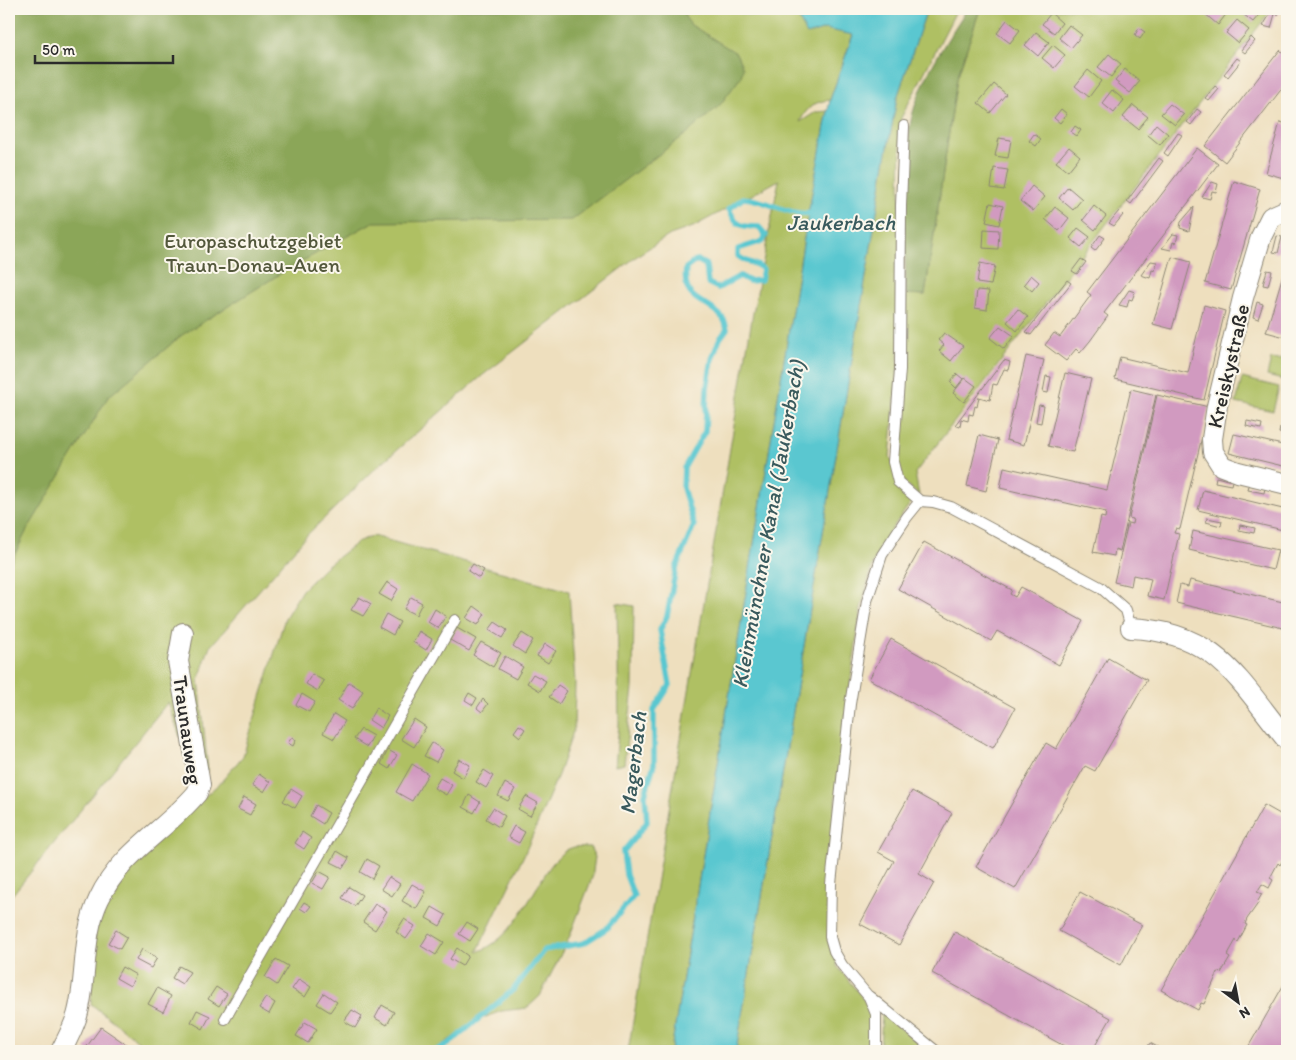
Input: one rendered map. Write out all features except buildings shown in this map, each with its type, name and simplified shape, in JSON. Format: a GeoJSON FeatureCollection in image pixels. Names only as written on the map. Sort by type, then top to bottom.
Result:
{"type":"FeatureCollection","features":[{"type":"Feature","properties":{"kind":"street","name":"Kreiskystraße"},"geometry":{"type":"LineString","coordinates":[[1287,210],[1271,217],[1261,237],[1243,298],[1217,406],[1212,439],[1213,452],[1222,466],[1238,472],[1287,484]]}},
{"type":"Feature","properties":{"kind":"street"},"geometry":{"type":"LineString","coordinates":[[1130,628],[1177,635],[1198,643],[1213,653],[1287,740]]}},
{"type":"Feature","properties":{"kind":"street","name":"Traunauweg"},"geometry":{"type":"LineString","coordinates":[[61,1051],[77,1016],[91,922],[99,900],[127,859],[198,793],[200,785],[178,661],[183,634]]}},
{"type":"Feature","properties":{"kind":"lane"},"geometry":{"type":"LineString","coordinates":[[904,126],[901,206],[900,369],[893,462],[898,482],[920,501],[951,507],[1082,576],[1121,604],[1126,610],[1130,628]]}},
{"type":"Feature","properties":{"kind":"lane"},"geometry":{"type":"LineString","coordinates":[[920,501],[882,555],[867,601],[850,704],[835,838],[831,884],[830,937],[834,951],[842,965],[869,997],[936,1051]]}},
{"type":"Feature","properties":{"kind":"lane"},"geometry":{"type":"LineString","coordinates":[[225,1019],[455,620]]}},
{"type":"Feature","properties":{"kind":"lane"},"geometry":{"type":"LineString","coordinates":[[869,997],[876,1014],[876,1051]]}},
{"type":"Feature","properties":{"kind":"green space","name":"Europaschutzgebiet Traun-Donau-Auen"},"geometry":{"type":"Polygon","coordinates":[[[9,9],[842,9],[853,34],[830,100],[812,106],[800,122],[816,112],[828,111],[808,214],[671,1051],[628,1051],[753,313],[779,180],[693,227],[670,235],[641,253],[483,375],[376,468],[308,534],[209,648],[199,679],[208,772],[184,749],[168,702],[9,899],[9,9]]]}},
{"type":"Feature","properties":{"kind":"green space"},"geometry":{"type":"Polygon","coordinates":[[[9,9],[684,9],[685,17],[691,25],[736,53],[743,68],[741,77],[719,106],[686,134],[572,220],[373,222],[288,269],[182,335],[108,397],[26,532],[9,566],[9,9]]]}},
{"type":"Feature","properties":{"kind":"green space"},"geometry":{"type":"Polygon","coordinates":[[[927,9],[957,9],[901,118],[898,367],[890,457],[912,501],[888,534],[873,563],[861,608],[839,764],[826,897],[837,966],[869,1006],[873,1024],[871,1051],[736,1051],[885,163],[897,98],[927,9]]]}},
{"type":"Feature","properties":{"kind":"green space"},"geometry":{"type":"Polygon","coordinates":[[[967,9],[980,9],[957,78],[925,295],[906,294],[905,168],[910,126],[925,80],[941,50],[967,9]]]}},
{"type":"Feature","properties":{"kind":"green space"},"geometry":{"type":"Polygon","coordinates":[[[980,9],[1272,9],[915,473],[919,495],[903,482],[897,467],[906,294],[925,295],[957,78],[980,9]]]}},
{"type":"Feature","properties":{"kind":"green space"},"geometry":{"type":"Polygon","coordinates":[[[1287,355],[1287,381],[1267,376],[1271,359],[1280,360],[1287,355]]]}},
{"type":"Feature","properties":{"kind":"green space"},"geometry":{"type":"Polygon","coordinates":[[[1242,378],[1279,387],[1273,411],[1236,403],[1242,378]]]}},
{"type":"Feature","properties":{"kind":"green space"},"geometry":{"type":"Polygon","coordinates":[[[373,536],[569,591],[575,683],[574,729],[558,775],[525,853],[477,952],[494,943],[509,930],[552,864],[562,853],[574,847],[590,847],[595,857],[592,878],[569,938],[540,996],[527,1008],[502,1011],[480,1019],[433,1051],[151,1051],[91,1004],[93,949],[97,924],[116,882],[221,782],[243,756],[285,618],[302,590],[325,567],[359,541],[373,536]]]}},
{"type":"Feature","properties":{"kind":"green space"},"geometry":{"type":"Polygon","coordinates":[[[617,603],[634,606],[633,688],[624,764],[615,766],[619,724],[617,603]]]}},
{"type":"Feature","properties":{"kind":"green space"},"geometry":{"type":"Polygon","coordinates":[[[882,1013],[926,1049],[924,1051],[909,1049],[880,1051],[882,1013]]]}},
{"type":"Feature","properties":{"kind":"water"},"geometry":{"type":"Polygon","coordinates":[[[727,9],[775,9],[757,15],[727,9]]]}},
{"type":"Feature","properties":{"kind":"water","name":"Jaukerbach"},"geometry":{"type":"Polygon","coordinates":[[[798,9],[927,9],[897,98],[885,163],[736,1051],[671,1051],[808,214],[830,100],[853,35],[825,29],[807,35],[797,15],[798,9]]]}},
{"type":"Feature","properties":{"kind":"waterway","name":"Magerbach"},"geometry":{"type":"LineString","coordinates":[[436,1051],[450,1043],[513,990],[544,950],[584,943],[606,929],[634,896],[626,875],[623,852],[647,822],[645,795],[654,764],[654,710],[670,685],[660,630],[667,616],[676,568],[694,525],[683,488],[684,468],[705,431],[707,389],[712,359],[719,340],[727,329],[725,321],[721,316],[694,298],[690,293],[687,287],[686,268],[697,260],[706,265],[708,283],[718,288],[740,276],[749,281],[761,280],[763,269],[738,256],[738,249],[763,241],[766,235],[759,227],[743,226],[734,219],[729,209],[743,198],[761,201],[805,214],[815,213]]}},
{"type":"Feature","properties":{"kind":"water label","name":"Kleinmünchner Kanal (Jaukerbach)"},"geometry":{"type":"Point","coordinates":[768,524]}}]}
